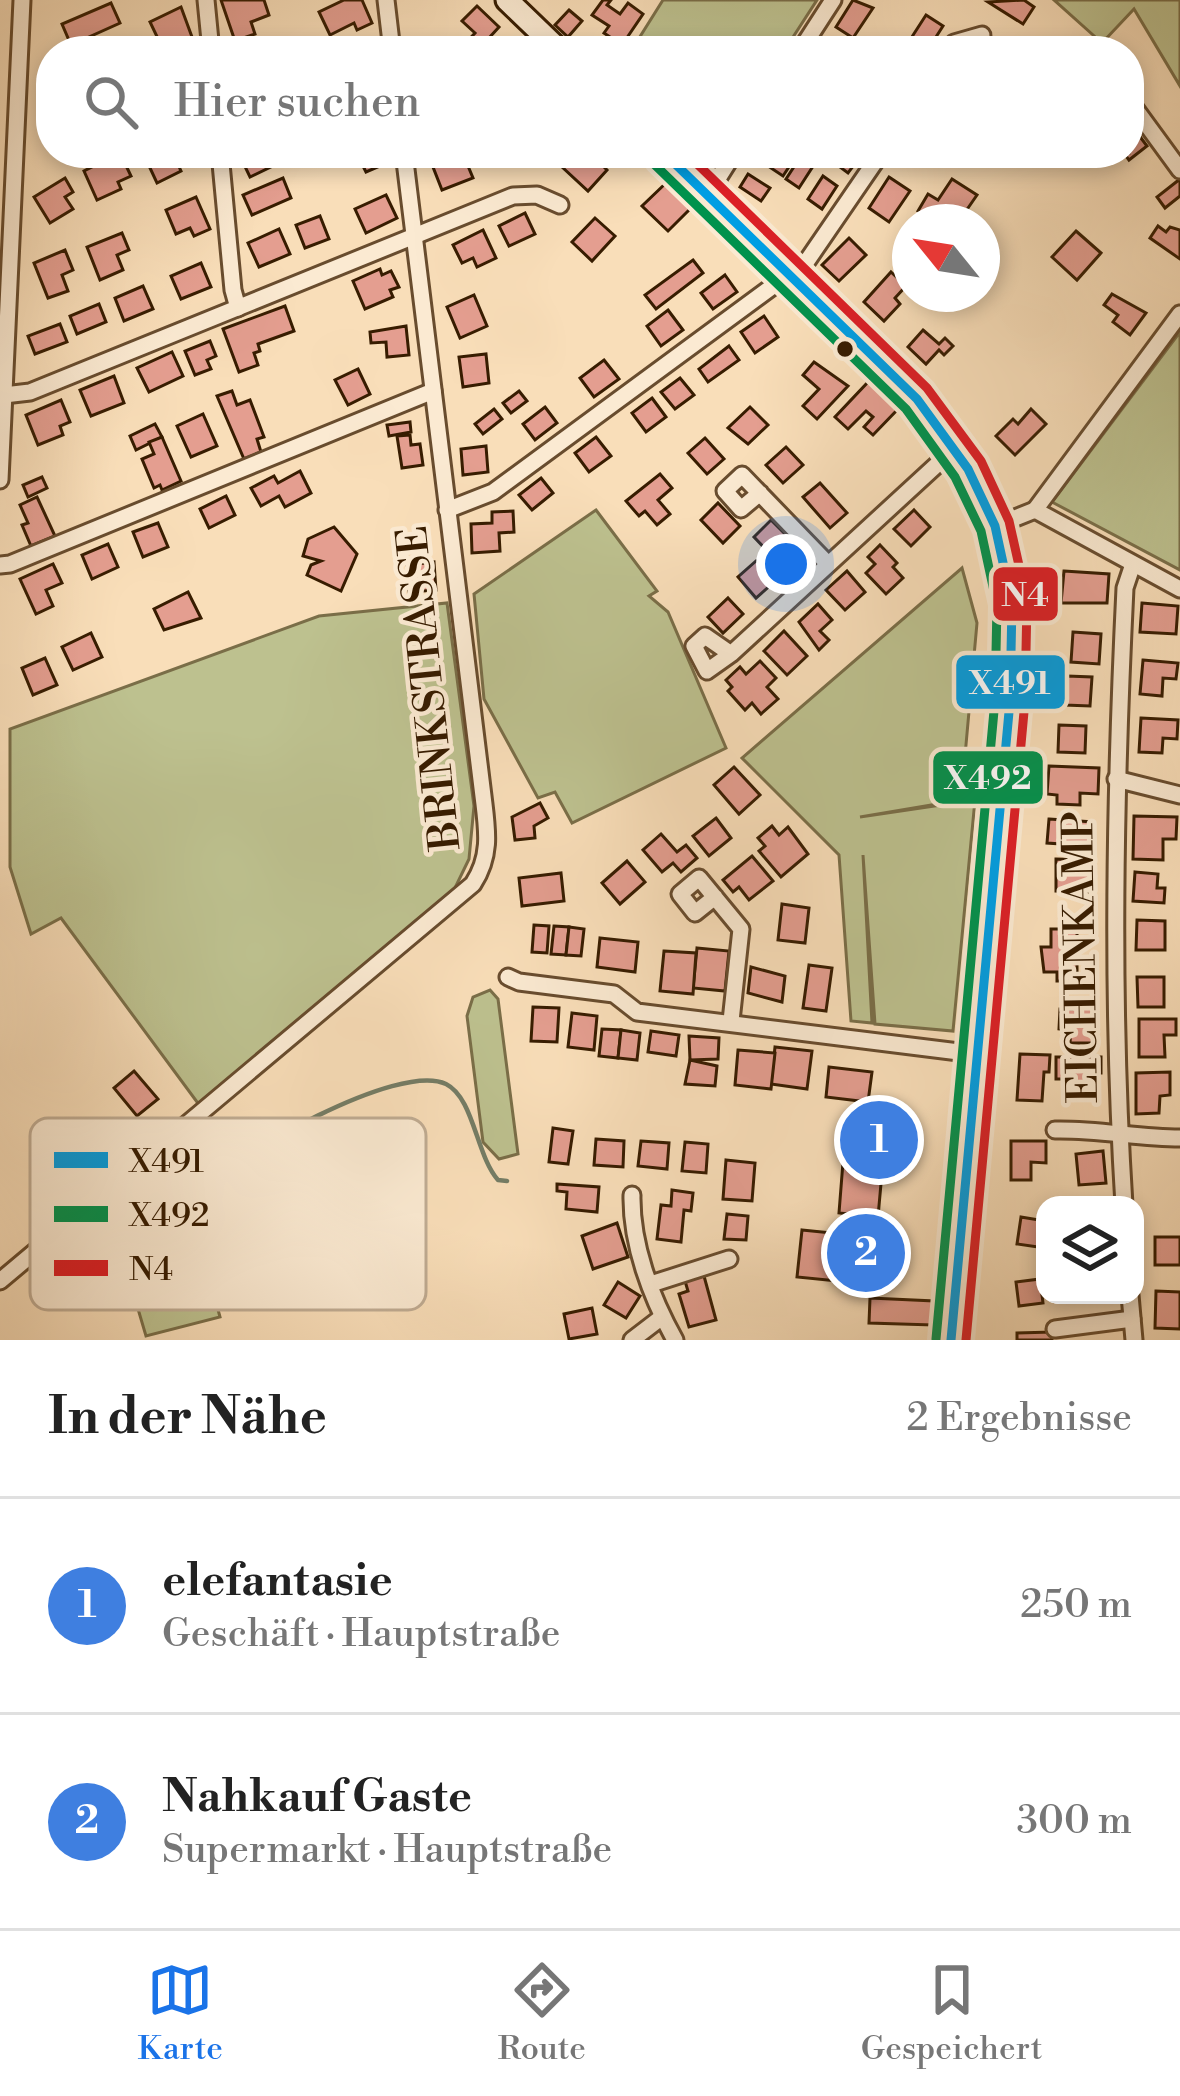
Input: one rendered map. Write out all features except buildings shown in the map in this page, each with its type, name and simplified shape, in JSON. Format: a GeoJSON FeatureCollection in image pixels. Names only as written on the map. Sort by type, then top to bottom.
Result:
{"type":"FeatureCollection","features":[{"type":"Feature","properties":{"kind":"street"},"geometry":{"type":"LineString","coordinates":[[0,480],[4,239],[22,0]]}},
{"type":"Feature","properties":{"kind":"street"},"geometry":{"type":"LineString","coordinates":[[206,0],[210,36]]}},
{"type":"Feature","properties":{"kind":"street"},"geometry":{"type":"LineString","coordinates":[[386,0],[390,36]]}},
{"type":"Feature","properties":{"kind":"street"},"geometry":{"type":"LineString","coordinates":[[507,0],[544,36]]}},
{"type":"Feature","properties":{"kind":"street"},"geometry":{"type":"LineString","coordinates":[[810,36],[833,0]]}},
{"type":"Feature","properties":{"kind":"street"},"geometry":{"type":"LineString","coordinates":[[1144,121],[1180,170]]}},
{"type":"Feature","properties":{"kind":"street"},"geometry":{"type":"LineString","coordinates":[[221,168],[238,308]]}},
{"type":"Feature","properties":{"kind":"street","name":"BRINKSTRASSE"},"geometry":{"type":"LineString","coordinates":[[194,1118],[473,884],[485,866],[488,842],[406,168]]}},
{"type":"Feature","properties":{"kind":"street"},"geometry":{"type":"LineString","coordinates":[[679,168],[917,399],[955,448],[995,526],[1012,604],[1010,701],[951,1340]]}},
{"type":"Feature","properties":{"kind":"street"},"geometry":{"type":"LineString","coordinates":[[707,196],[725,168]]}},
{"type":"Feature","properties":{"kind":"street"},"geometry":{"type":"LineString","coordinates":[[447,510],[493,492],[790,274],[816,251],[870,168]]}},
{"type":"Feature","properties":{"kind":"street"},"geometry":{"type":"LineString","coordinates":[[4,395],[30,392],[513,196],[537,195],[560,205]]}},
{"type":"Feature","properties":{"kind":"street"},"geometry":{"type":"LineString","coordinates":[[995,526],[1035,510],[1180,314]]}},
{"type":"Feature","properties":{"kind":"street"},"geometry":{"type":"LineString","coordinates":[[0,565],[218,482],[434,391]]}},
{"type":"Feature","properties":{"kind":"street"},"geometry":{"type":"LineString","coordinates":[[730,654],[955,448]]}},
{"type":"Feature","properties":{"kind":"street"},"geometry":{"type":"LineString","coordinates":[[760,493],[827,563]]}},
{"type":"Feature","properties":{"kind":"street"},"geometry":{"type":"LineString","coordinates":[[1035,510],[1180,589]]}},
{"type":"Feature","properties":{"kind":"street","name":"EICHENKAMP"},"geometry":{"type":"LineString","coordinates":[[1123,1196],[1116,779],[1125,588],[1133,564]]}},
{"type":"Feature","properties":{"kind":"street","name":"EICHENKAMP"},"geometry":{"type":"LineString","coordinates":[[1116,779],[1180,795]]}},
{"type":"Feature","properties":{"kind":"street"},"geometry":{"type":"LineString","coordinates":[[715,897],[741,929],[731,1021]]}},
{"type":"Feature","properties":{"kind":"street"},"geometry":{"type":"LineString","coordinates":[[508,977],[614,994],[637,1012],[975,1054]]}},
{"type":"Feature","properties":{"kind":"street"},"geometry":{"type":"LineString","coordinates":[[1055,1130],[1120,1134]]}},
{"type":"Feature","properties":{"kind":"street","name":"EICHENKAMP"},"geometry":{"type":"LineString","coordinates":[[1120,1134],[1180,1138]]}},
{"type":"Feature","properties":{"kind":"street"},"geometry":{"type":"LineString","coordinates":[[632,1195],[631,1226],[662,1317],[675,1340]]}},
{"type":"Feature","properties":{"kind":"street","name":"BRINKSTRASSE"},"geometry":{"type":"LineString","coordinates":[[0,1281],[30,1256]]}},
{"type":"Feature","properties":{"kind":"street"},"geometry":{"type":"LineString","coordinates":[[651,1284],[729,1259]]}},
{"type":"Feature","properties":{"kind":"street"},"geometry":{"type":"LineString","coordinates":[[1131,1304],[1134,1340]]}},
{"type":"Feature","properties":{"kind":"street"},"geometry":{"type":"LineString","coordinates":[[632,1340],[662,1317]]}},
{"type":"Feature","properties":{"kind":"street"},"geometry":{"type":"LineString","coordinates":[[1055,1328],[1132,1319]]}},
{"type":"Feature","properties":{"kind":"green space"},"geometry":{"type":"Polygon","coordinates":[[[663,0],[817,0],[794,36],[640,36],[663,0]]]}},
{"type":"Feature","properties":{"kind":"green space"},"geometry":{"type":"Polygon","coordinates":[[[1054,0],[1180,0],[1180,86],[1134,9],[1109,36],[1094,36],[1054,0]]]}},
{"type":"Feature","properties":{"kind":"green space"},"geometry":{"type":"Polygon","coordinates":[[[1180,332],[1180,570],[1052,502],[1180,332]]]}},
{"type":"Feature","properties":{"kind":"green space"},"geometry":{"type":"Polygon","coordinates":[[[596,510],[657,591],[649,596],[668,612],[726,748],[572,823],[555,792],[538,798],[484,699],[474,594],[596,510]]]}},
{"type":"Feature","properties":{"kind":"green space"},"geometry":{"type":"Polygon","coordinates":[[[962,568],[977,623],[961,800],[860,817],[975,800],[953,1031],[875,1024],[863,855],[872,1023],[851,1021],[839,855],[742,758],[962,568]]]}},
{"type":"Feature","properties":{"kind":"green space"},"geometry":{"type":"Polygon","coordinates":[[[447,603],[474,806],[469,859],[454,890],[200,1106],[61,918],[31,934],[10,867],[10,729],[319,616],[447,603]]]}},
{"type":"Feature","properties":{"kind":"green space"},"geometry":{"type":"Polygon","coordinates":[[[490,990],[498,999],[518,1154],[499,1159],[483,1142],[467,1016],[473,997],[490,990]]]}},
{"type":"Feature","properties":{"kind":"green space"},"geometry":{"type":"Polygon","coordinates":[[[138,1310],[218,1310],[220,1317],[146,1336],[138,1310]]]}},
{"type":"Feature","properties":{"kind":"waterway"},"geometry":{"type":"LineString","coordinates":[[313,1118],[392,1086],[423,1081],[446,1084],[463,1101],[491,1169],[498,1180],[507,1181]]}},
{"type":"Feature","properties":{"kind":"transit line","name":"X492"},"geometry":{"type":"LineString","coordinates":[[658,168],[906,409],[955,477],[981,531],[997,605],[995,700],[936,1339]]}},
{"type":"Feature","properties":{"kind":"transit line","name":"X491"},"geometry":{"type":"LineString","coordinates":[[679,168],[917,399],[968,469],[995,526],[1012,604],[1010,701],[951,1340]]}},
{"type":"Feature","properties":{"kind":"transit line","name":"N4"},"geometry":{"type":"LineString","coordinates":[[701,168],[927,388],[981,461],[1009,521],[1027,601],[1025,701],[966,1340]]}},
{"type":"Feature","properties":{"kind":"place","name":"elefantasie"},"geometry":{"type":"Point","coordinates":[879,1140]}},
{"type":"Feature","properties":{"kind":"place","name":"Nahkauf Gaste"},"geometry":{"type":"Point","coordinates":[866,1253]}}]}
